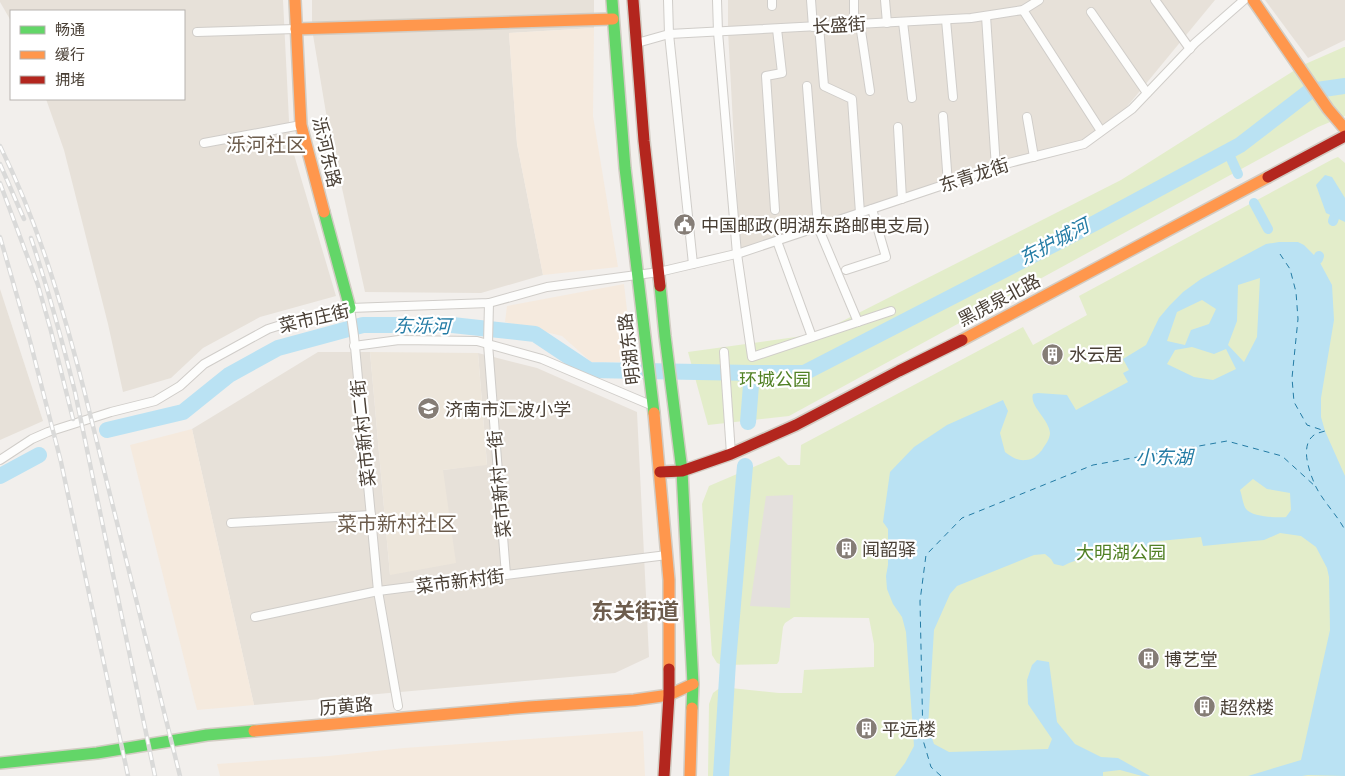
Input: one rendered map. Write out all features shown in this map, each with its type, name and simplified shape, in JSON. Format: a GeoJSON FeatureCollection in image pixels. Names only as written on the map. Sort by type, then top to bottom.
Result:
{"type":"FeatureCollection","features":[{"type":"Feature","properties":{"kind":"main road","name":"泺河东路"},"geometry":{"type":"LineString","coordinates":[[295,0],[301,125],[350,308]]}},
{"type":"Feature","properties":{"kind":"main road","name":"明湖东路"},"geometry":{"type":"LineString","coordinates":[[612,0],[625,168],[653,405],[668,555],[669,695],[664,776]]}},
{"type":"Feature","properties":{"kind":"main road"},"geometry":{"type":"LineString","coordinates":[[633,0],[644,141],[682,471],[693,684],[690,776]]}},
{"type":"Feature","properties":{"kind":"main road"},"geometry":{"type":"LineString","coordinates":[[1253,0],[1328,109],[1345,129]]}},
{"type":"Feature","properties":{"kind":"main road"},"geometry":{"type":"LineString","coordinates":[[296,29],[613,19]]}},
{"type":"Feature","properties":{"kind":"main road","name":"黑虎泉北路"},"geometry":{"type":"LineString","coordinates":[[660,472],[682,471],[731,454],[796,425],[899,370],[967,337],[1345,136]]}},
{"type":"Feature","properties":{"kind":"main road","name":"历黄路"},"geometry":{"type":"LineString","coordinates":[[0,763],[97,753],[207,735],[529,707],[612,702],[669,695],[693,684]]}},
{"type":"Feature","properties":{"kind":"street"},"geometry":{"type":"LineString","coordinates":[[668,0],[669,34],[693,264]]}},
{"type":"Feature","properties":{"kind":"street"},"geometry":{"type":"LineString","coordinates":[[717,0],[718,32],[737,254],[752,357],[891,311]]}},
{"type":"Feature","properties":{"kind":"street"},"geometry":{"type":"LineString","coordinates":[[811,0],[824,86],[852,100],[860,213]]}},
{"type":"Feature","properties":{"kind":"street"},"geometry":{"type":"LineString","coordinates":[[854,0],[870,91]]}},
{"type":"Feature","properties":{"kind":"street"},"geometry":{"type":"LineString","coordinates":[[885,0],[886,23]]}},
{"type":"Feature","properties":{"kind":"street"},"geometry":{"type":"LineString","coordinates":[[1155,0],[1190,49]]}},
{"type":"Feature","properties":{"kind":"street","name":"东青龙街"},"geometry":{"type":"LineString","coordinates":[[659,272],[737,254],[996,168],[1084,144],[1132,109],[1190,49],[1244,0]]}},
{"type":"Feature","properties":{"kind":"street","name":"长盛街"},"geometry":{"type":"LineString","coordinates":[[636,43],[669,34],[946,20],[986,16],[1023,10],[1034,1]]}},
{"type":"Feature","properties":{"kind":"street"},"geometry":{"type":"LineString","coordinates":[[1023,10],[1101,132]]}},
{"type":"Feature","properties":{"kind":"street"},"geometry":{"type":"LineString","coordinates":[[1091,12],[1147,93]]}},
{"type":"Feature","properties":{"kind":"street"},"geometry":{"type":"LineString","coordinates":[[986,16],[996,168]]}},
{"type":"Feature","properties":{"kind":"street"},"geometry":{"type":"LineString","coordinates":[[946,20],[954,97]]}},
{"type":"Feature","properties":{"kind":"street"},"geometry":{"type":"LineString","coordinates":[[903,22],[912,98]]}},
{"type":"Feature","properties":{"kind":"street"},"geometry":{"type":"LineString","coordinates":[[197,32],[296,29]]}},
{"type":"Feature","properties":{"kind":"street"},"geometry":{"type":"LineString","coordinates":[[775,210],[766,76],[782,73],[777,29]]}},
{"type":"Feature","properties":{"kind":"street"},"geometry":{"type":"LineString","coordinates":[[807,86],[818,227],[858,322]]}},
{"type":"Feature","properties":{"kind":"street"},"geometry":{"type":"LineString","coordinates":[[942,116],[948,184]]}},
{"type":"Feature","properties":{"kind":"street"},"geometry":{"type":"LineString","coordinates":[[1027,117],[1034,157]]}},
{"type":"Feature","properties":{"kind":"street"},"geometry":{"type":"LineString","coordinates":[[204,143],[301,125]]}},
{"type":"Feature","properties":{"kind":"street"},"geometry":{"type":"LineString","coordinates":[[898,127],[902,199]]}},
{"type":"Feature","properties":{"kind":"street"},"geometry":{"type":"LineString","coordinates":[[846,270],[886,257],[872,209]]}},
{"type":"Feature","properties":{"kind":"street"},"geometry":{"type":"LineString","coordinates":[[777,241],[812,337]]}},
{"type":"Feature","properties":{"kind":"street","name":"菜市庄街"},"geometry":{"type":"LineString","coordinates":[[0,460],[32,439],[48,432],[111,412],[155,401],[180,386],[204,364],[268,329],[302,318],[350,308],[489,304],[547,287],[659,272]]}},
{"type":"Feature","properties":{"kind":"street","name":"菜市新村一街"},"geometry":{"type":"LineString","coordinates":[[489,304],[488,342],[506,575]]}},
{"type":"Feature","properties":{"kind":"street","name":"菜市新村二街"},"geometry":{"type":"LineString","coordinates":[[350,308],[378,591],[398,706]]}},
{"type":"Feature","properties":{"kind":"street"},"geometry":{"type":"LineString","coordinates":[[354,346],[400,340],[488,342],[542,359],[653,405]]}},
{"type":"Feature","properties":{"kind":"street"},"geometry":{"type":"LineString","coordinates":[[724,352],[731,454]]}},
{"type":"Feature","properties":{"kind":"street"},"geometry":{"type":"LineString","coordinates":[[230,523],[371,515]]}},
{"type":"Feature","properties":{"kind":"street","name":"菜市新村街"},"geometry":{"type":"LineString","coordinates":[[255,617],[378,591],[668,555]]}},
{"type":"Feature","properties":{"kind":"shaded area"},"geometry":{"type":"Polygon","coordinates":[[[0,0],[283,0],[290,141],[336,296],[260,317],[203,348],[171,378],[123,392],[108,324],[64,150],[46,100],[185,100],[185,10],[10,10],[10,19],[0,0]]]}},
{"type":"Feature","properties":{"kind":"shaded area"},"geometry":{"type":"Polygon","coordinates":[[[312,0],[594,0],[594,28],[509,33],[517,144],[543,275],[481,293],[365,292],[328,125],[312,29],[312,0]]]}},
{"type":"Feature","properties":{"kind":"shaded area"},"geometry":{"type":"Polygon","coordinates":[[[728,0],[1215,0],[1116,120],[1084,144],[740,253],[728,0]]]}},
{"type":"Feature","properties":{"kind":"shaded area"},"geometry":{"type":"Polygon","coordinates":[[[1265,0],[1345,0],[1345,40],[1308,58],[1265,0]]]}},
{"type":"Feature","properties":{"kind":"shaded area"},"geometry":{"type":"Polygon","coordinates":[[[594,28],[593,116],[618,267],[543,275],[517,144],[509,33],[594,28]]]}},
{"type":"Feature","properties":{"kind":"shaded area"},"geometry":{"type":"Polygon","coordinates":[[[624,284],[633,362],[591,362],[562,336],[505,322],[507,306],[624,284]]]}},
{"type":"Feature","properties":{"kind":"shaded area"},"geometry":{"type":"Polygon","coordinates":[[[0,289],[43,421],[0,440],[0,289]]]}},
{"type":"Feature","properties":{"kind":"shaded area"},"geometry":{"type":"Polygon","coordinates":[[[318,352],[370,352],[390,575],[443,470],[487,464],[478,353],[537,368],[637,412],[649,657],[615,673],[254,705],[192,429],[318,352]]]}},
{"type":"Feature","properties":{"kind":"shaded area","name":"济南市汇波小学"},"geometry":{"type":"Polygon","coordinates":[[[370,352],[478,353],[487,465],[443,470],[456,563],[390,575],[370,352]]]}},
{"type":"Feature","properties":{"kind":"shaded area"},"geometry":{"type":"Polygon","coordinates":[[[192,429],[254,705],[197,710],[130,445],[192,429]]]}},
{"type":"Feature","properties":{"kind":"shaded area"},"geometry":{"type":"Polygon","coordinates":[[[793,495],[790,608],[750,606],[766,496],[793,495]]]}},
{"type":"Feature","properties":{"kind":"shaded area"},"geometry":{"type":"Polygon","coordinates":[[[643,731],[645,776],[220,776],[217,764],[329,756],[404,748],[643,731]]]}},
{"type":"Feature","properties":{"kind":"green space","name":"环城公园"},"geometry":{"type":"Polygon","coordinates":[[[1344,47],[1345,116],[1318,127],[789,416],[708,425],[688,352],[817,334],[1121,180],[1303,65],[1344,47]]]}},
{"type":"Feature","properties":{"kind":"green space","name":"大明湖公园"},"geometry":{"type":"Polygon","coordinates":[[[1338,157],[1345,163],[1345,776],[708,776],[709,704],[713,693],[721,687],[779,693],[802,693],[804,670],[874,667],[874,644],[869,618],[794,617],[785,623],[783,627],[777,664],[722,665],[717,663],[712,655],[702,504],[709,486],[779,456],[788,465],[800,465],[801,445],[1023,327],[1033,345],[1087,315],[1079,296],[1338,157]]]}},
{"type":"Feature","properties":{"kind":"water"},"geometry":{"type":"Polygon","coordinates":[[[1325,175],[1332,177],[1345,198],[1345,222],[1326,213],[1316,185],[1325,175]]]}},
{"type":"Feature","properties":{"kind":"water","name":"小东湖"},"geometry":{"type":"Polygon","coordinates":[[[1298,242],[1304,245],[1318,259],[1332,285],[1334,320],[1321,398],[1321,417],[1325,431],[1345,476],[1345,776],[1248,776],[1301,760],[1330,630],[1329,577],[1327,568],[1316,547],[1301,536],[1280,533],[1264,540],[1203,546],[1201,537],[1149,542],[1150,552],[1088,558],[1063,566],[1054,564],[1045,554],[1034,555],[957,586],[950,594],[934,630],[928,727],[934,744],[949,752],[1048,749],[1052,739],[1028,704],[1027,680],[1032,665],[1037,660],[1049,662],[1057,722],[1075,744],[1101,757],[1118,758],[1150,776],[1142,776],[1120,770],[1103,772],[1103,776],[895,776],[914,746],[906,632],[902,617],[893,604],[887,589],[888,529],[883,522],[890,472],[914,447],[947,425],[1003,400],[1008,411],[1000,433],[1005,452],[1020,460],[1033,458],[1042,450],[1050,433],[1049,428],[1036,408],[1033,394],[1067,395],[1076,410],[1128,382],[1123,373],[1129,370],[1123,359],[1146,345],[1159,318],[1183,292],[1201,279],[1266,244],[1298,242]],[[1260,278],[1238,285],[1237,321],[1228,345],[1244,362],[1257,337],[1260,278]],[[1202,300],[1177,312],[1167,341],[1185,345],[1191,330],[1209,324],[1216,309],[1202,300]],[[1192,347],[1175,350],[1167,364],[1194,377],[1213,380],[1236,369],[1226,349],[1214,354],[1192,347]],[[1253,479],[1240,490],[1246,509],[1254,514],[1286,517],[1291,510],[1290,493],[1267,489],[1253,479]]]}},
{"type":"Feature","properties":{"kind":"waterway","name":"东泺河"},"geometry":{"type":"LineString","coordinates":[[107,430],[183,412],[229,375],[278,348],[363,325],[452,325],[535,334],[589,370],[804,373],[1095,223],[1240,145],[1310,91],[1345,86]]}},
{"type":"Feature","properties":{"kind":"waterway"},"geometry":{"type":"LineString","coordinates":[[1228,152],[1238,174]]}},
{"type":"Feature","properties":{"kind":"waterway"},"geometry":{"type":"LineString","coordinates":[[1254,203],[1268,229]]}},
{"type":"Feature","properties":{"kind":"waterway"},"geometry":{"type":"LineString","coordinates":[[748,422],[752,373]]}},
{"type":"Feature","properties":{"kind":"waterway","name":"东泺河"},"geometry":{"type":"LineString","coordinates":[[0,476],[39,455]]}},
{"type":"Feature","properties":{"kind":"waterway"},"geometry":{"type":"LineString","coordinates":[[721,776],[728,662],[745,466]]}},
{"type":"Feature","properties":{"kind":"ferry route"},"geometry":{"type":"LineString","coordinates":[[1280,254],[1290,269],[1296,292],[1298,319],[1292,378],[1294,402],[1307,425],[1325,431],[1315,434],[1310,440],[1307,446],[1307,460],[1319,492],[1345,530]]}},
{"type":"Feature","properties":{"kind":"ferry route"},"geometry":{"type":"LineString","coordinates":[[941,776],[931,767],[923,740],[920,601],[926,555],[962,518],[1093,465],[1227,441],[1282,456],[1316,487]]}},
{"type":"Feature","properties":{"kind":"railway"},"geometry":{"type":"LineString","coordinates":[[0,146],[38,236],[67,327],[180,776]]}},
{"type":"Feature","properties":{"kind":"railway"},"geometry":{"type":"LineString","coordinates":[[0,164],[24,219]]}},
{"type":"Feature","properties":{"kind":"railway"},"geometry":{"type":"LineString","coordinates":[[0,183],[38,285],[73,419]]}},
{"type":"Feature","properties":{"kind":"railway"},"geometry":{"type":"LineString","coordinates":[[0,237],[30,341],[61,462],[128,776]]}},
{"type":"Feature","properties":{"kind":"railway"},"geometry":{"type":"LineString","coordinates":[[31,238],[75,392],[155,776]]}},
{"type":"Feature","properties":{"kind":"traffic: fast"},"geometry":{"type":"LineString","coordinates":[[612,0],[625,168],[654,413]]}},
{"type":"Feature","properties":{"kind":"traffic: fast"},"geometry":{"type":"LineString","coordinates":[[324,212],[350,308]]}},
{"type":"Feature","properties":{"kind":"traffic: fast"},"geometry":{"type":"LineString","coordinates":[[660,286],[682,471],[693,684],[692,708]]}},
{"type":"Feature","properties":{"kind":"traffic: fast"},"geometry":{"type":"LineString","coordinates":[[0,763],[97,753],[207,735],[254,731]]}},
{"type":"Feature","properties":{"kind":"traffic: slow"},"geometry":{"type":"LineString","coordinates":[[295,0],[301,125],[324,212]]}},
{"type":"Feature","properties":{"kind":"traffic: slow"},"geometry":{"type":"LineString","coordinates":[[1253,0],[1328,109],[1345,129]]}},
{"type":"Feature","properties":{"kind":"traffic: slow"},"geometry":{"type":"LineString","coordinates":[[296,29],[613,19]]}},
{"type":"Feature","properties":{"kind":"traffic: slow"},"geometry":{"type":"LineString","coordinates":[[962,340],[1268,177]]}},
{"type":"Feature","properties":{"kind":"traffic: slow"},"geometry":{"type":"LineString","coordinates":[[654,413],[669,580],[669,669]]}},
{"type":"Feature","properties":{"kind":"traffic: slow"},"geometry":{"type":"LineString","coordinates":[[254,731],[529,707],[634,700],[669,695],[693,684]]}},
{"type":"Feature","properties":{"kind":"traffic: slow"},"geometry":{"type":"LineString","coordinates":[[690,776],[692,708]]}},
{"type":"Feature","properties":{"kind":"traffic: jam"},"geometry":{"type":"LineString","coordinates":[[633,0],[644,141],[660,286]]}},
{"type":"Feature","properties":{"kind":"traffic: jam"},"geometry":{"type":"LineString","coordinates":[[1268,177],[1345,136]]}},
{"type":"Feature","properties":{"kind":"traffic: jam"},"geometry":{"type":"LineString","coordinates":[[660,472],[682,471],[731,454],[796,425],[962,340]]}},
{"type":"Feature","properties":{"kind":"traffic: jam"},"geometry":{"type":"LineString","coordinates":[[664,776],[669,669]]}},
{"type":"Feature","properties":{"kind":"place","name":"中国邮政(明湖东路邮电支局)"},"geometry":{"type":"Point","coordinates":[685,225]}},
{"type":"Feature","properties":{"kind":"place","name":"水云居"},"geometry":{"type":"Point","coordinates":[1053,354]}},
{"type":"Feature","properties":{"kind":"place","name":"济南市汇波小学"},"geometry":{"type":"Point","coordinates":[429,409]}},
{"type":"Feature","properties":{"kind":"place","name":"闻韶驿"},"geometry":{"type":"Point","coordinates":[846,549]}},
{"type":"Feature","properties":{"kind":"place","name":"博艺堂"},"geometry":{"type":"Point","coordinates":[1148,659]}},
{"type":"Feature","properties":{"kind":"place","name":"超然楼"},"geometry":{"type":"Point","coordinates":[1204,707]}},
{"type":"Feature","properties":{"kind":"place","name":"平远楼"},"geometry":{"type":"Point","coordinates":[866,729]}},
{"type":"Feature","properties":{"kind":"district","name":"泺河社区"},"geometry":{"type":"Point","coordinates":[266,145]}},
{"type":"Feature","properties":{"kind":"district","name":"菜市新村社区"},"geometry":{"type":"Point","coordinates":[397,524]}},
{"type":"Feature","properties":{"kind":"district","name":"东关街道"},"geometry":{"type":"Point","coordinates":[635,611]}},
{"type":"Feature","properties":{"kind":"water label","name":"东护城河"},"geometry":{"type":"Point","coordinates":[1054,242]}}]}
